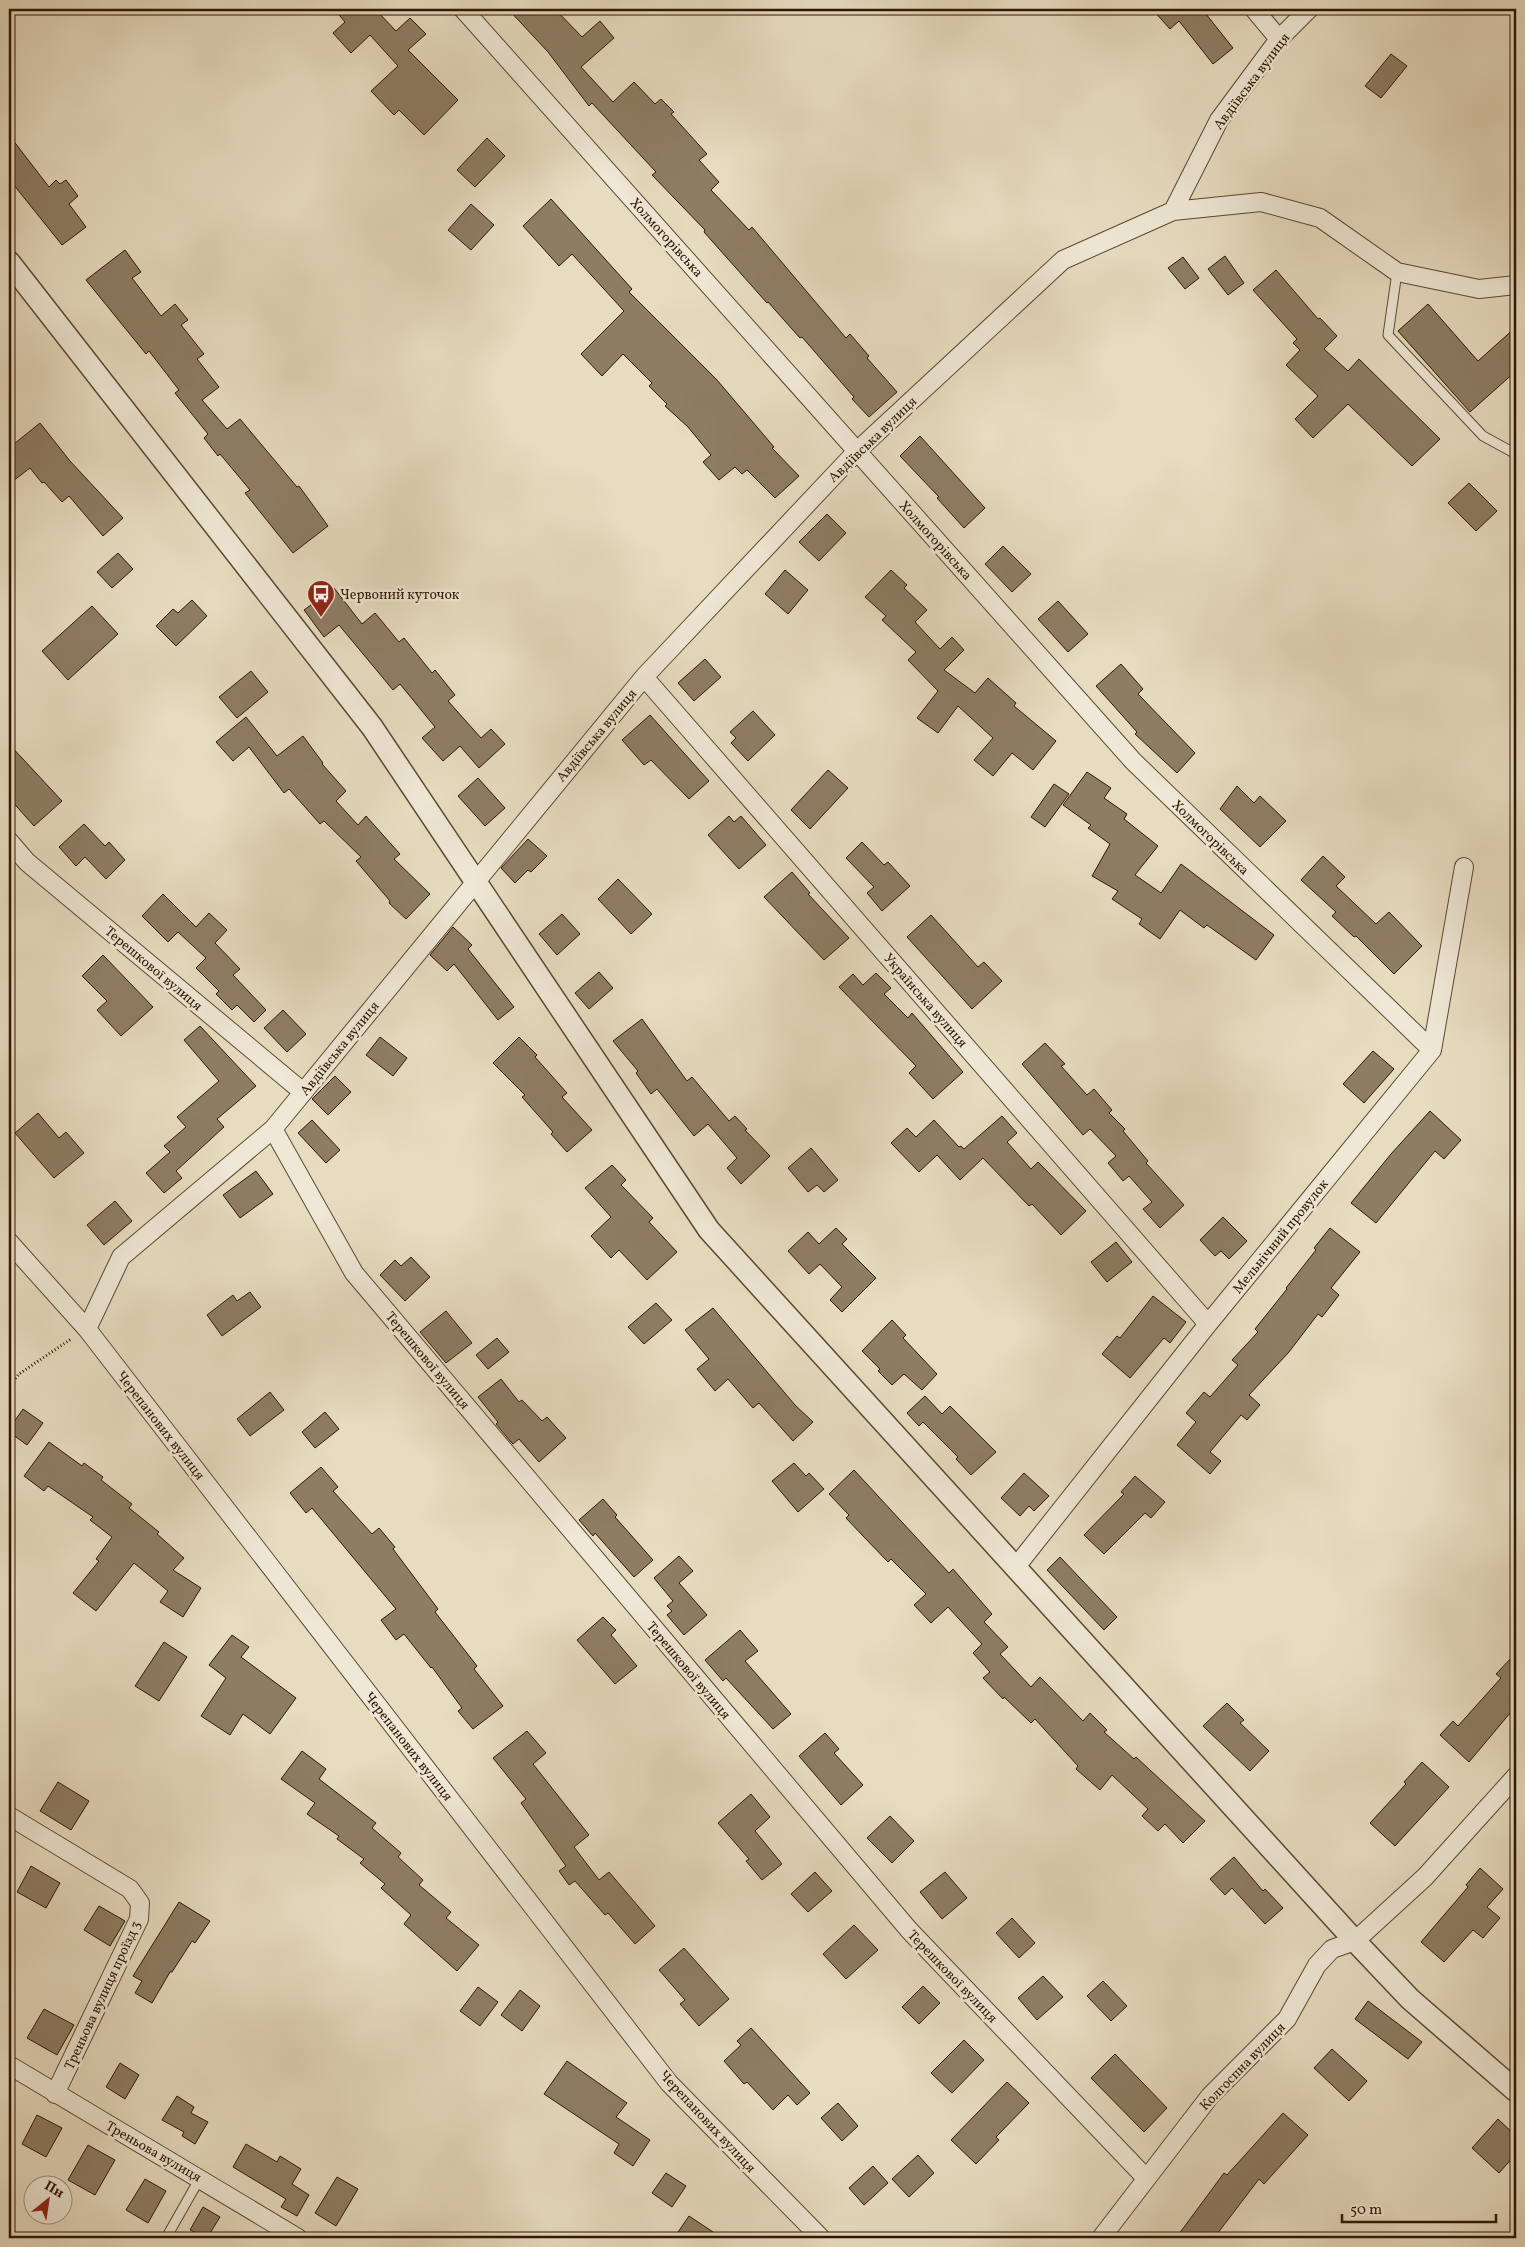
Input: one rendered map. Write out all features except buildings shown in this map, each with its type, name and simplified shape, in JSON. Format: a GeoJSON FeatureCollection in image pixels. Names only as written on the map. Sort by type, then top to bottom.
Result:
{"type":"FeatureCollection","features":[{"type":"Feature","properties":{"kind":"street","name":"Холмогорівська"},"geometry":{"type":"LineString","coordinates":[[463,9],[1133,761],[1432,1050]]}},
{"type":"Feature","properties":{"kind":"street"},"geometry":{"type":"LineString","coordinates":[[1254,9],[1279,39]]}},
{"type":"Feature","properties":{"kind":"street","name":"Авдіївська вулиця"},"geometry":{"type":"LineString","coordinates":[[1173,211],[1219,120],[1279,39],[1309,9]]}},
{"type":"Feature","properties":{"kind":"street","name":"Авдіївська вулиця"},"geometry":{"type":"LineString","coordinates":[[87,1329],[120,1257],[274,1129],[475,881],[644,677],[857,451],[1063,260],[1173,211],[1262,202],[1320,218],[1397,272],[1479,289],[1516,285]]}},
{"type":"Feature","properties":{"kind":"street"},"geometry":{"type":"LineString","coordinates":[[9,262],[372,727],[709,1230],[1355,1941],[1410,1999],[1516,2091]]}},
{"type":"Feature","properties":{"kind":"street","name":"Українська вулиця"},"geometry":{"type":"LineString","coordinates":[[644,677],[1208,1324]]}},
{"type":"Feature","properties":{"kind":"street","name":"Терешкової вулиця"},"geometry":{"type":"LineString","coordinates":[[9,841],[27,862],[303,1092]]}},
{"type":"Feature","properties":{"kind":"street","name":"Мельнiчний провулок"},"geometry":{"type":"LineString","coordinates":[[1015,1568],[1208,1324],[1432,1050],[1464,867]]}},
{"type":"Feature","properties":{"kind":"street","name":"Терешкової вулиця"},"geometry":{"type":"LineString","coordinates":[[274,1129],[354,1273],[909,1930],[1146,2178]]}},
{"type":"Feature","properties":{"kind":"street","name":"Черепанових вулиця"},"geometry":{"type":"LineString","coordinates":[[9,1242],[87,1329],[669,2083],[821,2238]]}},
{"type":"Feature","properties":{"kind":"street","name":"Колгоспна вулиця"},"geometry":{"type":"LineString","coordinates":[[1101,2238],[1210,2096],[1286,2019],[1317,1965],[1332,1950],[1355,1941],[1425,1878],[1516,1776]]}},
{"type":"Feature","properties":{"kind":"street","name":"Треньова вулиця проїзд 3"},"geometry":{"type":"LineString","coordinates":[[9,1816],[130,1890],[140,1904],[139,1919],[55,2094]]}},
{"type":"Feature","properties":{"kind":"street","name":"Треньова вулиця"},"geometry":{"type":"LineString","coordinates":[[9,2065],[298,2238]]}},
{"type":"Feature","properties":{"kind":"lane"},"geometry":{"type":"LineString","coordinates":[[1397,272],[1388,335],[1483,436],[1516,454]]}},
{"type":"Feature","properties":{"kind":"lane"},"geometry":{"type":"LineString","coordinates":[[166,2238],[200,2178]]}},
{"type":"Feature","properties":{"kind":"path"},"geometry":{"type":"LineString","coordinates":[[9,1387],[19,1374],[87,1329]]}},
{"type":"Feature","properties":{"kind":"place","name":"Червоний куточок"},"geometry":{"type":"Point","coordinates":[321,618]}}]}
